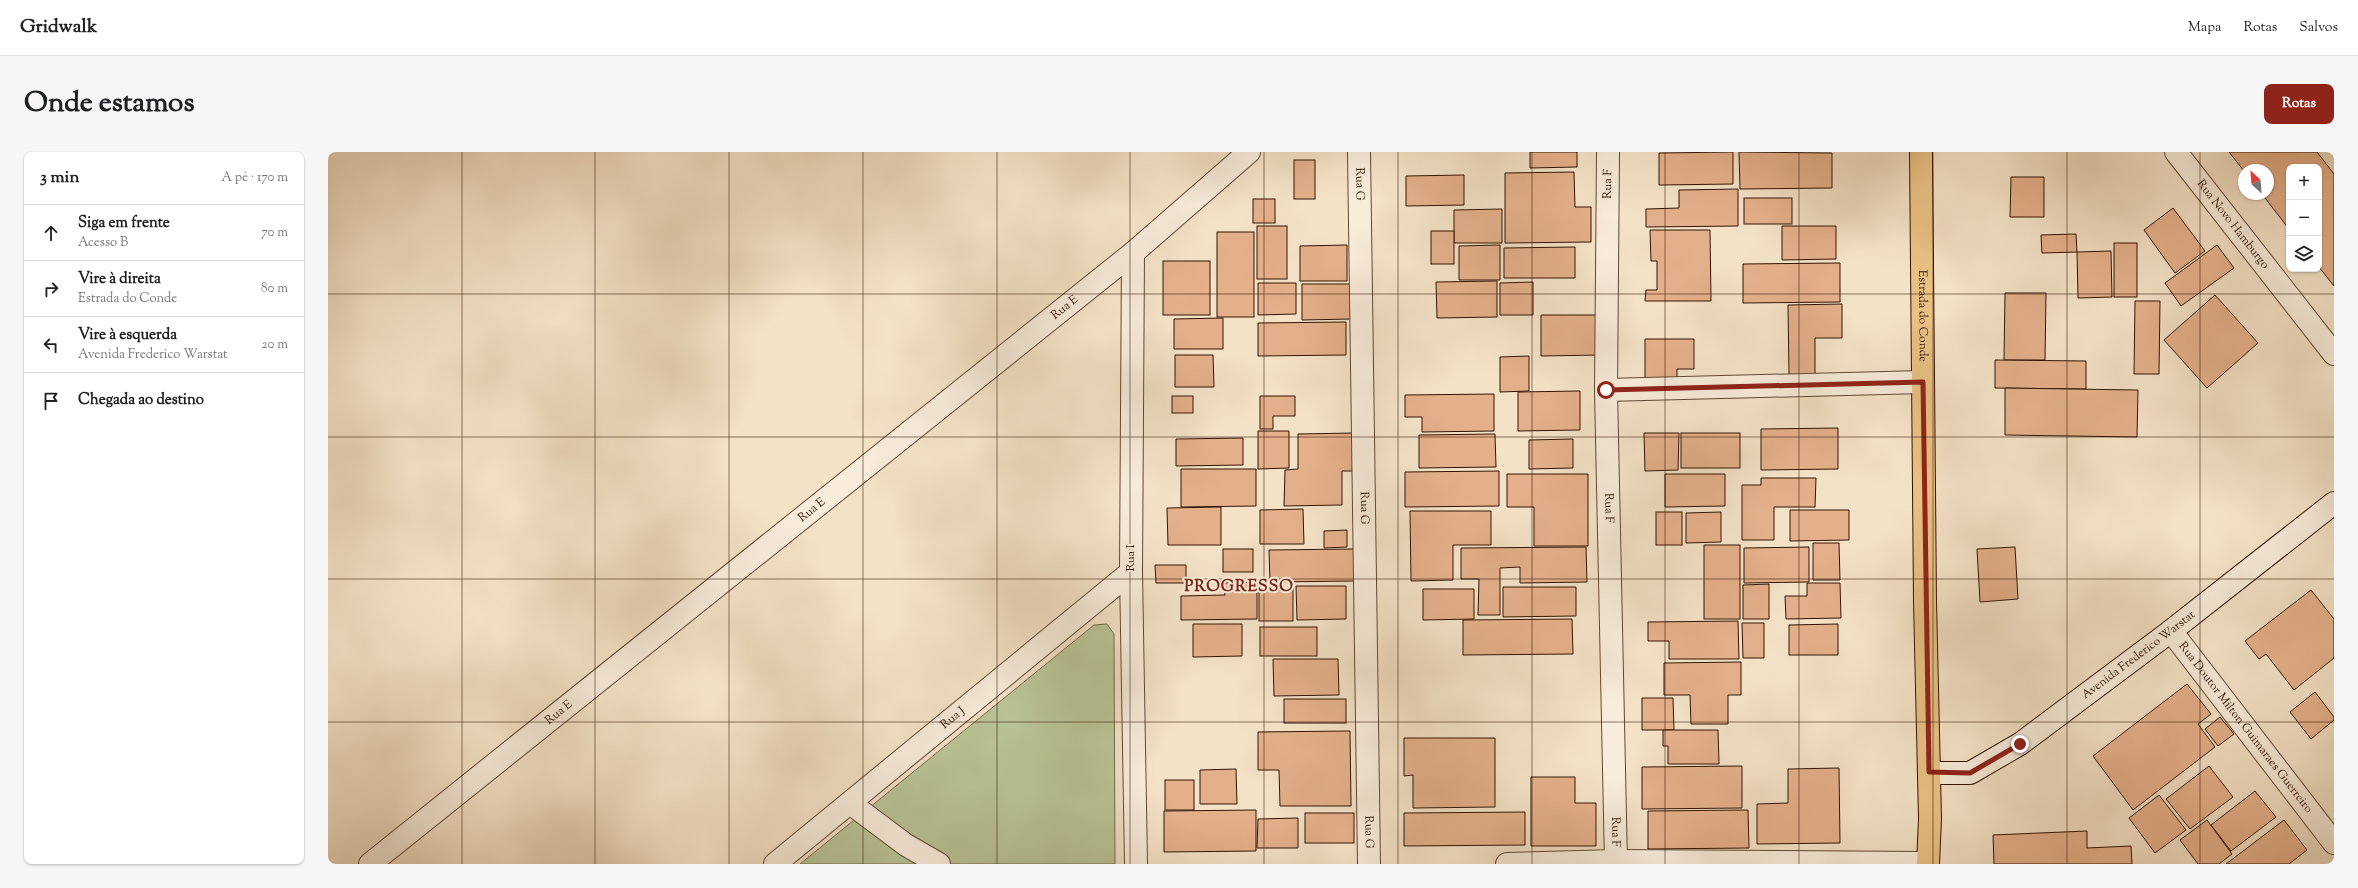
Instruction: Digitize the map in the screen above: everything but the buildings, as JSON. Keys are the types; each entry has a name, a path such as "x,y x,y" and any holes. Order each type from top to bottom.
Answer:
{"main road":[{"name":"Estrada do Conde","path":"1921,152 1929,772 1928,864"}],"street":[{"name":"Rua E","path":"370,864 1132,253 1249,152"},
{"name":"Rua G","path":"1359,152 1369,864"},
{"name":"Rua F","path":"1608,152 1606,390 1616,863"},
{"name":"Rua Novo Hamburgo","path":"2176,152 2334,354"},
{"name":"Rua I","path":"1132,253 1131,572 1136,864"},
{"path":"1606,390 1923,382"},
{"name":"Avenida Frederico Warstat","path":"1929,772 1970,773 2008,751 2171,631 2334,503"},
{"name":"Rua J","path":"775,864 1131,572"},
{"name":"Rua Doutor Milton Guimaraes Guerreiro","path":"2171,631 2334,843"},
{"path":"850,803 906,845 939,864"},
{"path":"1508,864 1928,864"}],"green space":[{"path":"1107,624 1114,634 1115,864 800,864 1094,625"}],"district":[{"name":"PROGRESSO","path":"1239,587"}],"route":[{"path":"1606,390 1923,382 1925,601 1929,772 1970,773 2020,744"}]}
